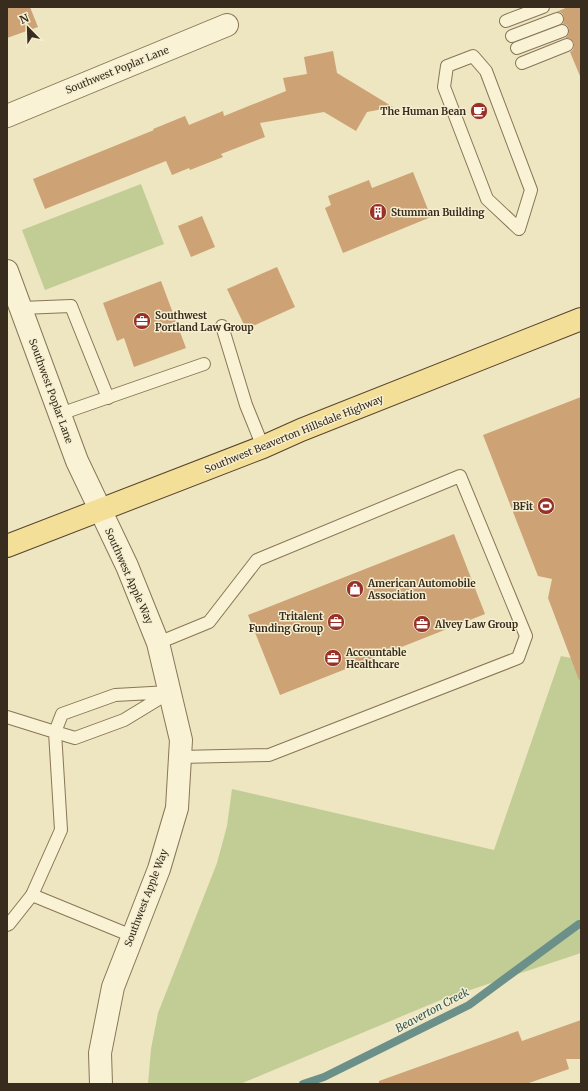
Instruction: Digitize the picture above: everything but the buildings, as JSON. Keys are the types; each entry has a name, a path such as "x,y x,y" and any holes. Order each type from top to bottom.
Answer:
{"main road":[{"name":"Southwest Beaverton Hillsdale Highway","path":"7,546 263,448 301,430 581,320"}],"street":[{"name":"Southwest Poplar Lane","path":"7,116 227,25"},
{"name":"Southwest Poplar Lane","path":"7,271 77,461 100,510"},
{"name":"Southwest Apple Way","path":"100,510 127,566 158,643 181,740 177,808 159,869 113,987 100,1053 101,1084"}],"lane":[{"path":"506,21 543,7"},
{"path":"557,19 514,42 562,31"},
{"path":"522,63 567,46"},
{"path":"473,56 486,72 531,190 519,229 487,199 444,87 447,66 473,56"},
{"path":"21,308 71,306 108,398"},
{"path":"222,326 246,405 263,448"},
{"path":"60,414 204,364"},
{"path":"158,643 209,622 258,560 460,476 526,636 518,658 269,755 180,757"},
{"path":"7,717 75,738 124,720 170,692"},
{"path":"7,925 32,895 61,830 56,732 62,714 115,695 170,692"},
{"path":"32,895 132,936"}],"green space":[{"path":"141,184 164,244 45,290 22,230"},
{"path":"561,656 581,660 581,953 443,999 240,1084 148,1084 151,1049 158,1013 217,863 227,826 232,789 494,850"}],"waterway":[{"name":"Beaverton Creek","path":"303,1084 324,1077 469,1005 581,924"}],"place":[{"name":"The Human Bean","path":"479,111"},
{"name":"Stumman Building","path":"378,212"},
{"name":"Southwest Portland Law Group","path":"142,321"},
{"name":"BFit","path":"546,506"},
{"name":"American Automobile Association","path":"355,589"},
{"name":"Tritalent Funding Group","path":"336,622"},
{"name":"Alvey Law Group","path":"422,624"},
{"name":"Accountable Healthcare","path":"333,658"}]}
